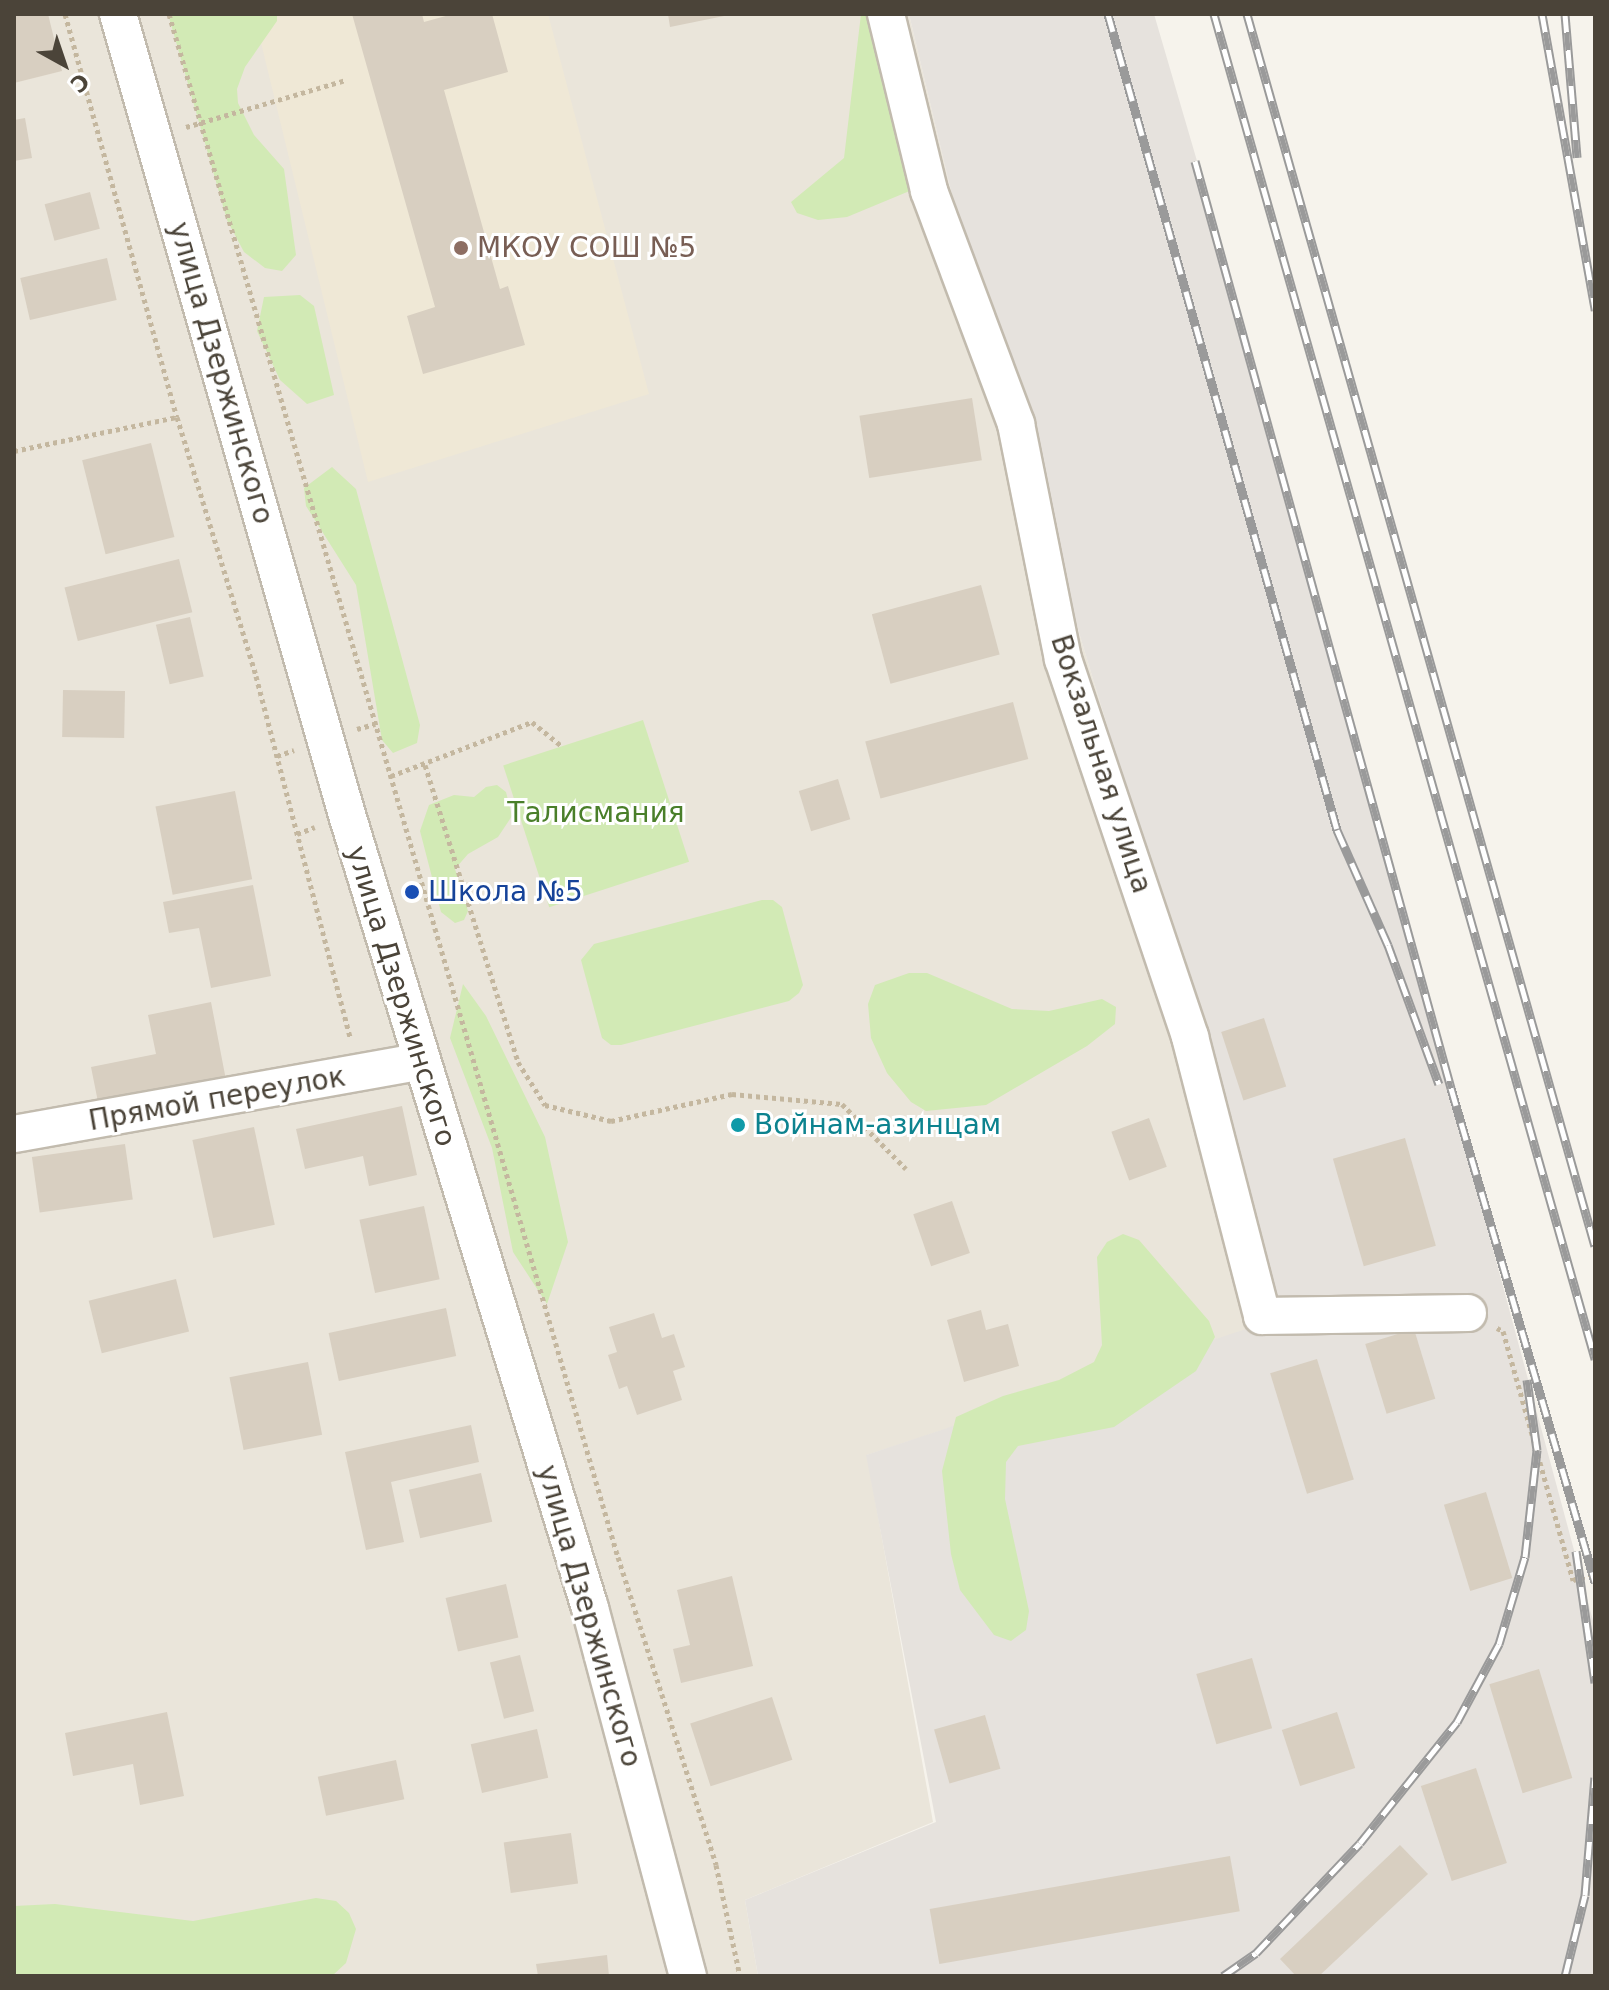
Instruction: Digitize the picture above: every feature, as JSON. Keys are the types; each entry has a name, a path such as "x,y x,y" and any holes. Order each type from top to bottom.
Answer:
{"street":[{"name":"улица Дзержинского","path":"118,14 420,1062 590,1608 688,1976"},
{"name":"Вокзальная улица","path":"886,14 929,191 1016,424 1063,659 1190,1037 1262,1316 1468,1313"},
{"name":"Прямой переулок","path":"14,1134 420,1062"}],"path":[{"path":"65,14 177,417 256,676 359,1073"},
{"path":"169,14 618,1557 716,1865 740,1976"},
{"path":"103,150 346,80"},
{"path":"14,451 177,417"},
{"path":"391,776 532,722 562,746"},
{"path":"425,765 518,1062 545,1105 611,1121 732,1094 842,1104 906,1169"},
{"path":"297,834 320,825"},
{"path":"412,892 423,888"},
{"path":"1468,1313 1503,1331 1573,1580 1595,1574"}],"shaded area":[{"path":"14,14 909,14 970,271 1150,868 1255,1327 867,1455 933,1822 745,1900 758,1976 14,1976"},
{"name":"МКОУ СОШ №5","path":"254,14 548,14 649,394 368,482"},
{"path":"909,14 1154,14 1233,284 1595,1628 1595,1976 758,1976 745,1900 936,1822 866,1455 1255,1326 1150,868 970,271"}],"green space":[{"path":"168,14 277,14 277,21 245,67 237,89 238,103 254,135 284,169 296,255 282,271 265,268 244,252 227,220"},
{"path":"861,14 889,14 912,190 847,217 818,220 797,213 791,202 844,158"},
{"path":"300,295 314,306 334,395 307,404 280,380 257,331 264,297"},
{"path":"332,467 356,489 420,725 417,743 393,753 382,740 356,585 306,506 304,488"},
{"name":"Талисмания","path":"643,720 689,862 549,907 503,765"},
{"path":"497,785 506,792 512,816 498,837 468,854 455,869 468,911 464,920 455,923 441,912 420,831 429,805 454,795 474,797 486,787"},
{"path":"762,900 773,900 782,907 803,985 799,993 789,1001 621,1045 611,1045 602,1038 581,960 594,944"},
{"path":"909,973 927,973 1012,1009 1049,1011 1102,999 1116,1007 1115,1024 1087,1046 986,1105 926,1111 911,1102 887,1073 871,1038 868,1004 875,985"},
{"path":"463,984 486,1016 545,1137 568,1242 547,1304 513,1252 492,1148 450,1038"},
{"path":"1123,1234 1139,1240 1209,1321 1215,1337 1196,1371 1114,1427 1018,1446 1006,1462 1005,1499 1029,1611 1026,1630 1011,1641 994,1635 960,1590 951,1554 942,1471 956,1417 1003,1396 1059,1380 1094,1362 1102,1345 1097,1257 1107,1242"},
{"path":"316,1898 336,1901 349,1913 356,1929 346,1963 332,1976 14,1976 14,1906 55,1904 193,1921"}],"building":[{"path":"14,14 48,14 62,71 14,83"},
{"name":"МКОУ СОШ №5","path":"352,14 422,14 424,22 453,14 492,14 508,72 444,90 500,289 508,286 525,345 423,374 407,316 435,307"},
{"path":"668,14 729,14 729,15 670,27"},
{"path":"25,118 32,158 14,161 14,120"},
{"path":"90,192 100,229 54,241 45,204"},
{"path":"107,258 117,300 30,320 20,278"},
{"path":"972,398 982,460 869,478 859,416"},
{"path":"151,443 174,537 106,554 82,460"},
{"path":"179,559 192,612 78,641 65,588"},
{"path":"981,585 1000,655 890,684 872,614"},
{"path":"190,617 204,676 170,684 156,625"},
{"path":"63,690 125,691 124,738 62,737"},
{"path":"1013,702 1028,759 880,799 865,742"},
{"path":"838,779 850,819 811,831 799,791"},
{"path":"235,791 252,879 173,895 155,806"},
{"path":"253,885 271,976 211,988 199,928 169,933 163,902"},
{"path":"211,1002 226,1080 99,1107 91,1067 156,1054 148,1015"},
{"path":"1264,1018 1286,1086 1243,1100 1221,1032"},
{"path":"402,1106 417,1175 369,1186 363,1156 305,1169 296,1129"},
{"path":"1149,1118 1167,1167 1129,1181 1111,1132"},
{"path":"254,1127 275,1225 213,1238 192,1140"},
{"path":"1405,1138 1436,1246 1364,1266 1333,1159"},
{"path":"125,1144 133,1199 40,1213 32,1157"},
{"path":"952,1201 970,1253 931,1266 913,1214"},
{"path":"424,1206 440,1279 375,1293 359,1220"},
{"path":"176,1279 189,1331 102,1353 89,1301"},
{"path":"446,1308 456,1356 339,1381 329,1333"},
{"path":"981,1310 986,1330 1008,1324 1019,1366 964,1382 947,1320"},
{"path":"654,1313 662,1338 674,1334 685,1367 673,1371 682,1400 637,1415 627,1386 619,1389 608,1355 617,1352 609,1327"},
{"path":"1414,1329 1435,1399 1387,1414 1365,1344"},
{"path":"1317,1359 1354,1479 1307,1494 1270,1373"},
{"path":"308,1362 322,1435 244,1450 229,1377"},
{"path":"471,1425 479,1462 391,1482 404,1542 366,1550 345,1452"},
{"path":"481,1473 492,1522 420,1538 409,1490"},
{"path":"1486,1492 1512,1578 1470,1591 1444,1505"},
{"path":"732,1576 753,1666 681,1683 673,1649 690,1645 677,1590"},
{"path":"506,1584 518,1638 458,1652 446,1598"},
{"path":"520,1655 534,1711 504,1719 490,1662"},
{"path":"1252,1658 1272,1728 1216,1744 1196,1674"},
{"path":"1539,1669 1572,1778 1523,1793 1489,1684"},
{"path":"772,1697 792,1760 711,1786 690,1724"},
{"path":"167,1712 184,1796 140,1805 133,1764 73,1776 65,1733"},
{"path":"1337,1712 1355,1768 1300,1786 1282,1730"},
{"path":"985,1715 1000,1769 949,1783 934,1730"},
{"path":"537,1729 548,1778 482,1793 471,1744"},
{"path":"396,1760 404,1799 326,1816 318,1777"},
{"path":"1476,1768 1507,1863 1452,1881 1421,1786"},
{"path":"571,1833 578,1884 511,1893 504,1842"},
{"path":"1400,1845 1428,1874 1319,1976 1296,1976 1280,1959"},
{"path":"1230,1856 1240,1911 939,1964 930,1909"},
{"path":"607,1955 609,1976 538,1976 536,1964"}],"railway":[{"path":"1108,14 1337,830 1388,945 1439,1084"},
{"path":"1214,14 1595,1359"},
{"path":"1247,14 1595,1246"},
{"path":"1542,14 1595,310"},
{"path":"1565,14 1577,157"},
{"path":"1195,161 1451,1088 1595,1582"},
{"path":"1223,1976 1256,1953 1360,1843 1457,1722 1499,1644 1525,1557 1537,1450 1527,1380"},
{"path":"1576,1551 1595,1683"},
{"path":"1565,1976 1585,1895 1595,1777"}],"place":[{"name":"МКОУ СОШ №5","path":"461,248"},
{"name":"Школа №5","path":"412,892"},
{"name":"Войнам-азинцам","path":"738,1125"}]}
